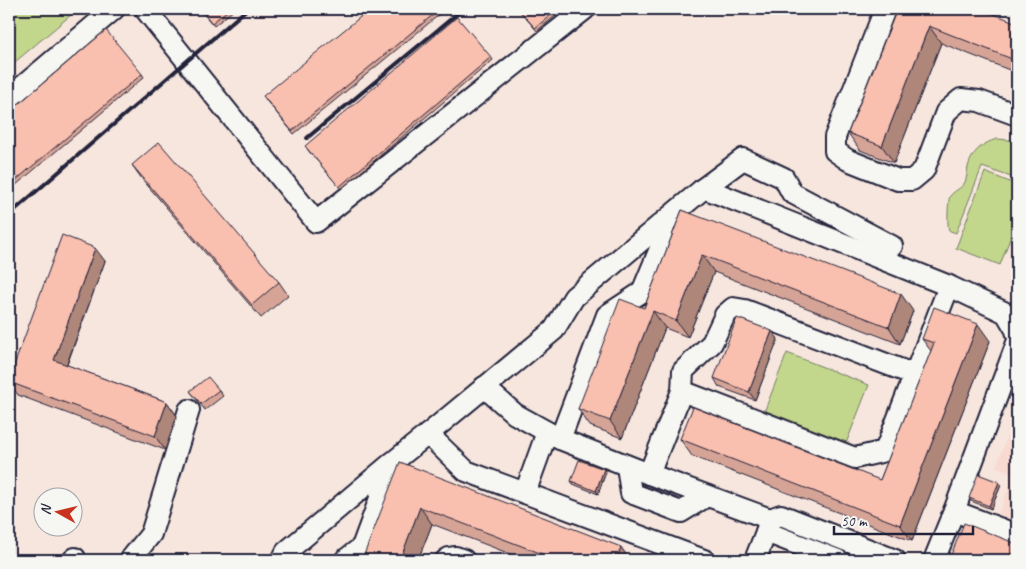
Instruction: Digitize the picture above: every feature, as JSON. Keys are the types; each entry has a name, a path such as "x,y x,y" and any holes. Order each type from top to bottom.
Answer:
{"lane":[{"path":"9,98 114,9"},
{"path":"145,9 316,222 585,9"},
{"path":"885,9 834,137 834,151 848,160 898,180 912,180 924,170 946,112 961,99 979,100 1017,116"},
{"path":"282,560 286,552 554,330 574,297 704,188 743,160 784,178 792,194 892,246"},
{"path":"704,188 949,286 1006,313 1017,335"},
{"path":"525,493 607,316 642,292 675,213"},
{"path":"682,391 855,458 885,451 949,286"},
{"path":"649,474 682,391 683,371 712,343 725,315 733,308 745,310 915,375"},
{"path":"934,560 1017,343"},
{"path":"484,387 515,414 553,435 707,496 838,560"},
{"path":"130,560 151,534 189,410"},
{"path":"428,434 466,471 525,493 661,553 704,560"},
{"path":"345,560 362,547 394,462"},
{"path":"628,466 630,493 681,512 707,496"},
{"path":"954,511 1017,535"},
{"path":"755,560 768,526 780,515 895,560"},
{"path":"446,560 456,557 464,560"}],"shaded area":[{"path":"1017,411 1017,522 998,515 1014,474 996,466"}],"green space":[{"path":"9,9 78,9 9,67"},
{"path":"997,139 1017,142 1017,179 982,167 956,233 949,230 950,196 965,182 968,167 975,153 982,146"},
{"path":"985,172 1017,185 1017,220 1000,265 956,248"},
{"path":"787,353 869,385 845,446 763,415"}],"building":[{"path":"200,9 229,9 212,23"},
{"path":"370,9 440,9 292,131 263,96"},
{"path":"518,9 558,9 535,28"},
{"path":"897,9 981,9 1017,23 1017,61 929,26 882,146 848,133"},
{"path":"457,17 491,57 339,187 305,146"},
{"path":"106,30 142,74 9,186 9,112"},
{"path":"159,142 279,282 252,305 132,165"},
{"path":"682,210 901,294 889,327 702,255 676,321 653,311 610,421 578,409 620,299 644,308"},
{"path":"62,235 95,248 54,360 167,402 155,436 9,382"},
{"path":"934,307 978,324 900,525 680,439 693,407 880,480 934,343 922,339"},
{"path":"737,318 772,331 749,392 714,378"},
{"path":"208,377 219,390 201,404 190,391"},
{"path":"579,460 604,469 596,491 571,481"},
{"path":"400,462 621,547 616,560 558,560 420,507 400,560 362,560"},
{"path":"978,474 999,482 989,506 969,498"},
{"path":"964,523 1017,544 1017,560 963,560 951,555"},
{"path":"347,554 362,560 344,560"}],"railway":[{"path":"9,215 247,9"},
{"path":"307,138 463,9"}]}
